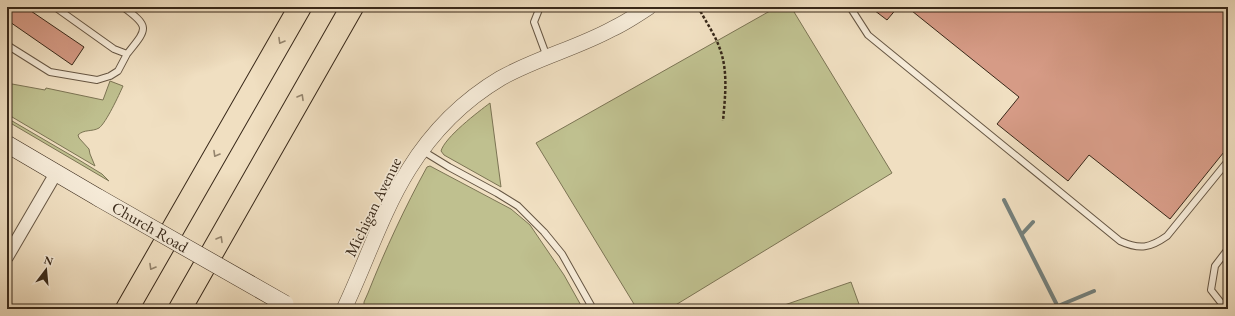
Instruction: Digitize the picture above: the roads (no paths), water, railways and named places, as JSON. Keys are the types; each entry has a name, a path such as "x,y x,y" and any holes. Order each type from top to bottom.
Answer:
{"highway":[{"path":"127,309 300,7"},
{"path":"180,309 352,7"}],"main road":[{"name":"Church Road","path":"7,144 289,306"}],"street":[{"name":"Michigan Avenue","path":"344,309 400,185 422,150 446,121 470,100 502,78 612,29 649,7"},
{"path":"7,257 56,173"}],"lane":[{"path":"55,7 114,49 127,54"},
{"path":"7,45 50,72 97,80 110,76 118,71 127,54 143,33 142,24 136,16 123,7"},
{"path":"540,7 534,22 547,57"},
{"path":"850,7 868,35 1120,241 1131,246 1143,247 1155,244 1167,236 1228,161"},
{"path":"422,150 518,206 544,232 562,254 593,309"},
{"path":"1226,309 1211,290 1215,266 1228,249"}],"waterway":[{"path":"1004,200 1059,309"},
{"path":"1022,234 1033,222"},
{"path":"1058,306 1094,291"}]}
